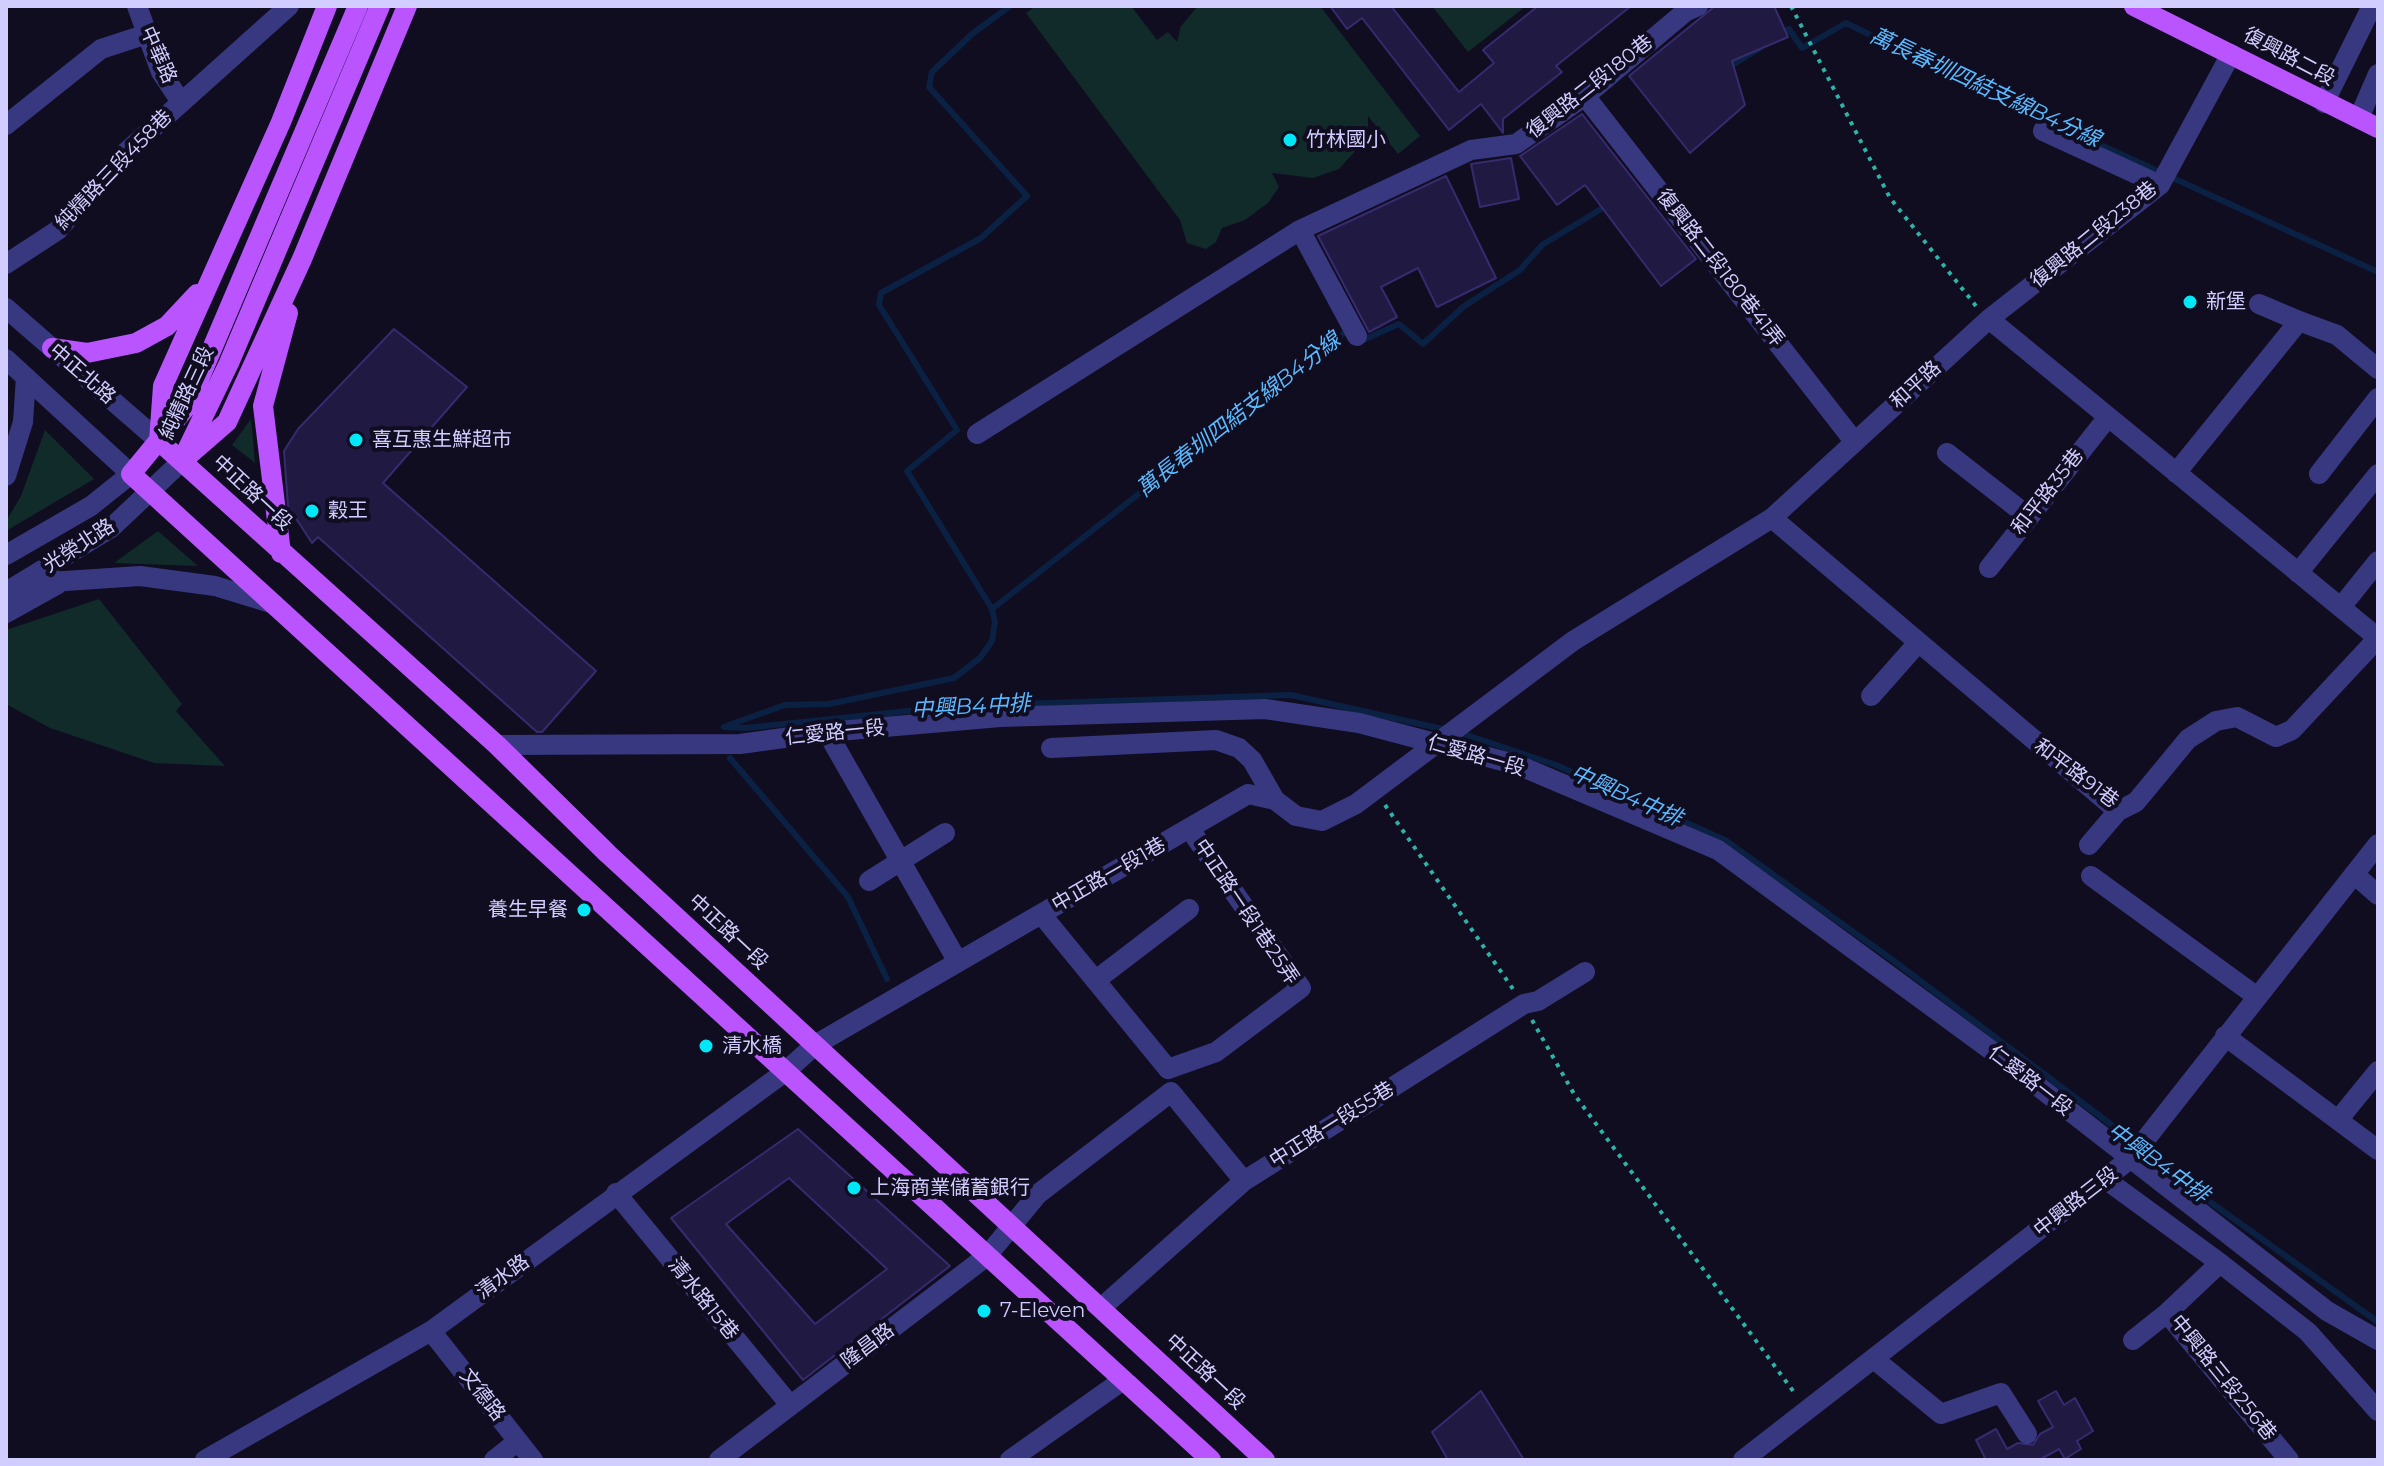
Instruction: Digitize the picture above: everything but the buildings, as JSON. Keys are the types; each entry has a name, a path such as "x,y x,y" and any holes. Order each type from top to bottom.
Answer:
{"main road":[{"name":"純精路三段","path":"159,441 163,386 220,261 327,6"},
{"name":"純精路三段","path":"131,474 188,405 358,6"},
{"name":"純精路三段","path":"182,461 229,363 380,6"},
{"name":"純精路三段","path":"182,461 227,422 302,259 407,6"},
{"name":"復興路二段","path":"2134,6 2378,128"},
{"path":"281,553 263,406 302,259"},
{"path":"52,348 87,353 136,343 167,326 190,304 220,261"},
{"name":"中正路一段","path":"159,441 497,745 608,854 1265,1460"},
{"path":"131,474 1211,1460"}],"street":[{"name":"中華路","path":"137,6 161,72 181,102"},
{"name":"純精路三段458巷","path":"6,264 58,230 125,153 289,6"},
{"name":"復興路二段180巷","path":"977,434 1300,230 1471,150 1516,144 1585,96 1685,12 1698,6"},
{"path":"2324,103 2372,6"},
{"path":"6,125 101,49 147,34"},
{"name":"復興路二段238巷","path":"1989,319 2160,185 2231,54"},
{"path":"2359,118 2378,74"},
{"name":"復興路二段180巷41弄","path":"1585,96 1854,441"},
{"path":"2043,131 2160,185"},
{"path":"1300,230 1357,336"},
{"path":"2259,304 2337,335 2378,369"},
{"name":"中正北路","path":"6,308 159,441"},
{"path":"1989,319 2378,638"},
{"name":"和平路","path":"1436,745 1573,641 1772,518 1989,319"},
{"path":"2176,473 2299,321"},
{"name":"中正北路","path":"6,359 131,474"},
{"path":"6,476 23,422 26,377"},
{"path":"2319,474 2378,398"},
{"name":"和平路35巷","path":"1989,568 2108,417"},
{"path":"1947,453 2029,517"},
{"name":"光榮北路","path":"13,588 111,528 182,461"},
{"name":"光榮北路","path":"6,555 91,506 131,474"},
{"path":"2298,573 2378,474"},
{"name":"和平路91巷","path":"1772,518 1917,644 2118,811 2136,802 2188,739 2216,721 2237,717 2276,737 2292,730 2378,638"},
{"path":"2341,607 2378,561"},
{"path":"13,588 65,580 140,576 215,586 274,604"},
{"name":"光榮北路","path":"6,613 65,580"},
{"path":"1871,696 1917,644"},
{"name":"仁愛路一段","path":"497,745 740,744 827,732 1000,717 1265,709 1359,723 1518,765 1718,850 2003,1059 2327,1311 2378,1340"},
{"path":"827,732 958,962"},
{"path":"1051,748 1216,740 1239,748 1252,760 1275,800"},
{"name":"中正路一段1巷","path":"785,1072 815,1045 1248,794 1275,800 1296,816 1322,821 1375,790 1436,745"},
{"path":"2089,845 2118,811"},
{"name":"中正路一段1巷25弄","path":"1096,980 1168,1069 1216,1052 1301,988 1189,828"},
{"path":"869,881 945,833"},
{"name":"中興路三段","path":"1743,1460 2130,1159 2378,844"},
{"path":"2354,874 2378,895"},
{"path":"2091,876 2256,996"},
{"path":"1041,914 1096,980 1189,909"},
{"name":"中正路一段55巷","path":"1101,1308 1244,1181 1524,1004 1538,1001 1585,972"},
{"path":"2225,1036 2378,1150"},
{"path":"2338,1120 2378,1071"},
{"name":"清水路","path":"205,1460 431,1331 785,1072"},
{"name":"隆昌路","path":"719,1460 987,1256 1038,1194 1171,1092 1244,1181"},
{"path":"2105,1179 2308,1332 2378,1411"},
{"name":"清水路15巷","path":"616,1193 790,1405"},
{"name":"中興路三段256巷","path":"2220,1263 2167,1313 2289,1460"},
{"path":"2308,1332 2327,1311"},
{"path":"2133,1340 2167,1313"},
{"name":"文德路","path":"431,1331 533,1460"},
{"path":"1874,1359 1941,1414 2001,1393 2027,1434"},
{"path":"1010,1460 1123,1380"},
{"path":"494,1460 518,1441"}],"path":[{"path":"1791,6 1890,198 1961,291 1989,319"},
{"path":"1375,790 1524,1004 1574,1094 1807,1411"}],"green space":[{"path":"1036,6 1131,6 1157,40 1168,32 1177,42 1181,26 1198,6 1320,6 1420,136 1398,154 1368,116 1368,137 1339,169 1313,178 1272,173 1279,187 1268,203 1245,220 1222,228 1216,242 1206,249 1187,243 1180,220 1026,13"},
{"path":"1432,6 1526,6 1468,52"},
{"path":"251,419 253,439 255,463 232,445"},
{"path":"45,430 94,479 6,531 6,521 21,496"},
{"path":"158,531 198,566 114,563"},
{"path":"99,599 182,704 176,711 225,766 154,763 50,728 6,704 6,630"}],"waterway":[{"path":"729,725 785,705 829,704 954,678 980,658 992,641 995,622 992,609 907,471 957,430 879,305 881,293 981,238 1027,196 929,87 932,72 972,34 1010,6"},
{"name":"萬長春圳四結支線B4分線","path":"1780,35 1789,29 1802,48 1846,23 2029,112 2378,272"},
{"name":"萬長春圳四結支線B4分線","path":"1729,67 1760,48"},
{"name":"萬長春圳四結支線B4分線","path":"1361,341 1399,324 1423,344 1463,307 1520,270 1542,245 1606,206"},
{"name":"萬長春圳四結支線B4分線","path":"992,609 1348,330"},
{"name":"中興B4中排","path":"724,727 745,728 957,706 1291,695 1447,730"},
{"name":"中興B4中排","path":"1458,732 1556,765 1725,840 1894,961 2121,1132 2150,1159 2378,1322"},
{"path":"730,758 848,897 887,979"}],"place":[{"name":"竹林國小","path":"1290,140"},
{"name":"新堡","path":"2190,302"},
{"name":"喜互惠生鮮超市","path":"356,440"},
{"name":"穀王","path":"312,511"},
{"name":"養生早餐","path":"584,910"},
{"name":"清水橋","path":"706,1046"},
{"name":"上海商業儲蓄銀行","path":"854,1188"},
{"name":"7-Eleven","path":"984,1311"}]}
